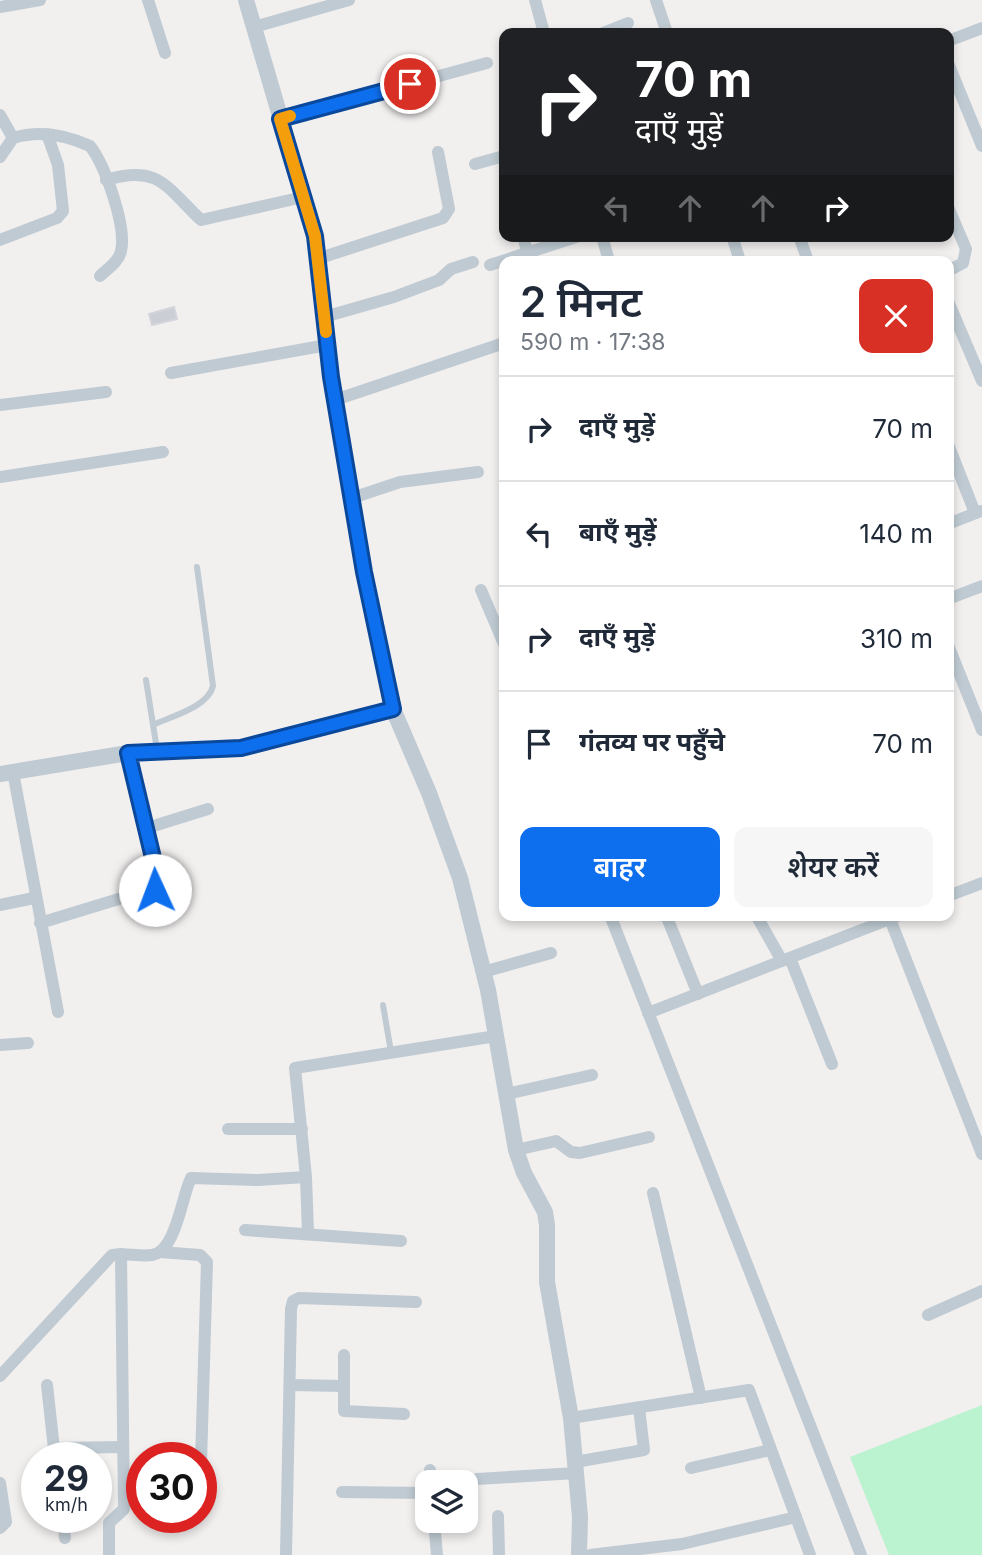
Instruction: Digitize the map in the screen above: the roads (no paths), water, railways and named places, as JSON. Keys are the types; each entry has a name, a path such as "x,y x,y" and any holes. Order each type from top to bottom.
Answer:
{"street":[{"path":"0,7 40,0"},
{"path":"148,0 165,53"},
{"path":"246,0 315,236 335,400 393,709 429,793 460,878 483,972 516,1150 524,1173 545,1212 550,1302 571,1418 576,1467 580,1517 579,1555"},
{"path":"254,27 349,0"},
{"path":"535,0 543,28"},
{"path":"656,0 665,28"},
{"path":"616,28 628,23"},
{"path":"954,39 982,29"},
{"path":"280,119 488,62"},
{"path":"954,78 982,146"},
{"path":"0,115 13,138"},
{"path":"0,240 57,218 63,211 58,165 47,134"},
{"path":"0,157 13,138 47,134 90,146 119,215 122,248 117,260 100,276"},
{"path":"317,259 443,218 449,209 438,152"},
{"path":"475,164 499,157"},
{"path":"106,180 130,173 155,177 201,220 303,197"},
{"path":"954,221 966,249 963,263 954,268"},
{"path":"525,242 527,251"},
{"path":"514,256 558,242"},
{"path":"324,317 394,297 439,280 451,269 473,262"},
{"path":"490,265 499,262"},
{"path":"954,315 982,382"},
{"path":"171,373 327,345"},
{"path":"335,400 499,345"},
{"path":"0,405 106,392"},
{"path":"0,477 163,452"},
{"path":"954,457 979,512 954,522"},
{"path":"352,498 400,482 478,472"},
{"path":"954,597 982,586"},
{"path":"481,590 499,632"},
{"path":"954,660 982,730"},
{"path":"58,1012 7,773 128,753 241,748 393,709"},
{"path":"40,923 158,887 147,828 128,753"},
{"path":"147,828 208,809"},
{"path":"954,894 982,883"},
{"path":"0,905 34,898"},
{"path":"612,921 861,1555"},
{"path":"668,921 698,994"},
{"path":"760,921 786,960 832,1064"},
{"path":"648,1013 786,960 866,921"},
{"path":"896,921 982,1154"},
{"path":"483,972 551,953"},
{"path":"308,1233 306,1177 295,1068 496,1036"},
{"path":"0,1045 28,1043"},
{"path":"506,1094 592,1075"},
{"path":"228,1129 302,1129"},
{"path":"516,1150 556,1141 571,1152 580,1153 649,1137"},
{"path":"160,1252 173,1232 191,1178 258,1180 306,1177"},
{"path":"653,1193 701,1398"},
{"path":"245,1230 401,1241"},
{"path":"0,1376 108,1259 121,1254 151,1255 160,1252 200,1255 207,1262 202,1442"},
{"path":"109,1555 109,1523 124,1509 121,1254"},
{"path":"928,1315 982,1291"},
{"path":"286,1555 293,1301 299,1298 416,1302"},
{"path":"344,1355 343,1408 348,1413 404,1414"},
{"path":"47,1385 54,1442"},
{"path":"291,1385 343,1386"},
{"path":"571,1418 749,1390 810,1555"},
{"path":"478,1479 576,1467 644,1450 639,1408"},
{"path":"112,1448 123,1447"},
{"path":"691,1468 770,1450"},
{"path":"0,1483 6,1522 0,1528"},
{"path":"342,1492 415,1493"},
{"path":"498,1516 499,1555"},
{"path":"590,1555 682,1544 796,1517"},
{"path":"64,1533 65,1538"},
{"path":"435,1533 437,1555"}],"lane":[{"path":"153,725 200,703 211,694 214,685 197,567"},
{"path":"146,680 157,751"},
{"path":"383,1005 391,1052"}]}
